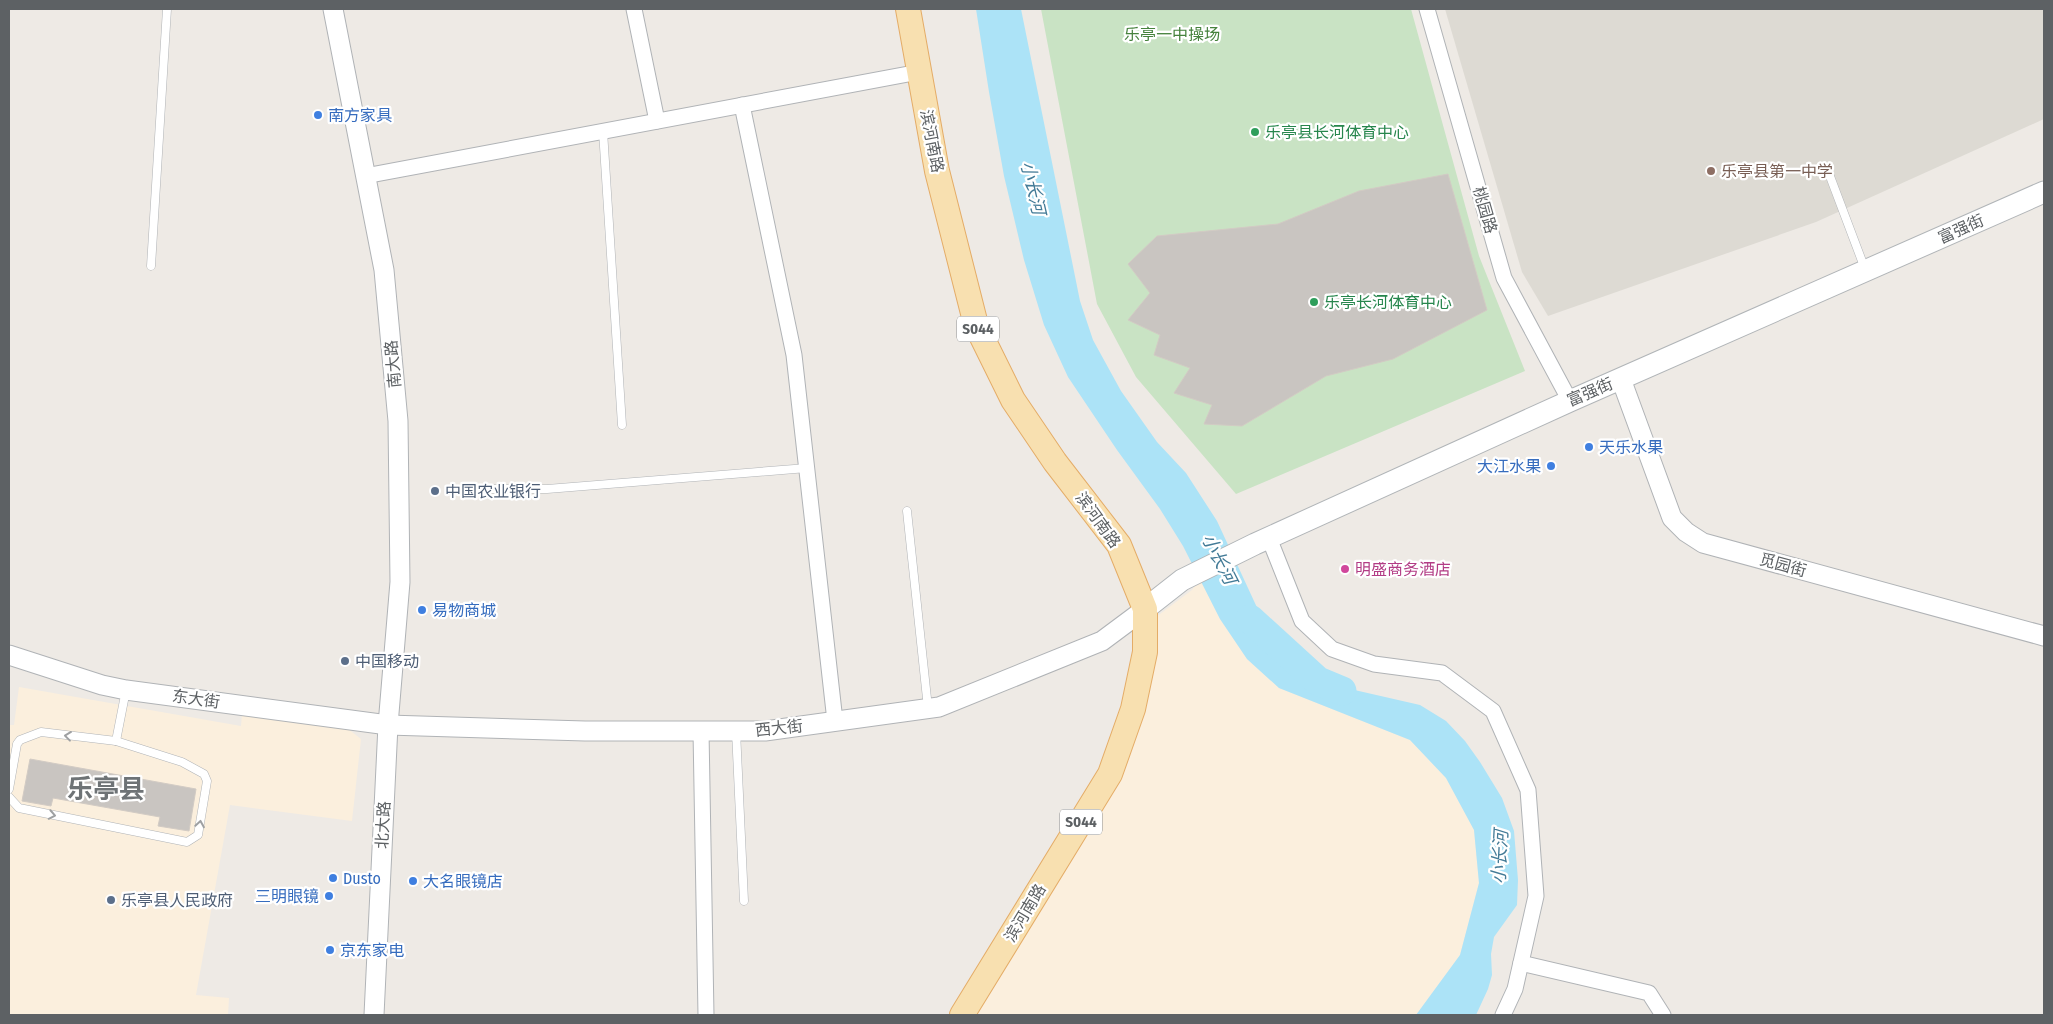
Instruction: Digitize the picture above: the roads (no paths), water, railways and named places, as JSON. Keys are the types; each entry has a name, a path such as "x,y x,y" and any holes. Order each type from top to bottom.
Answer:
{"main road":[{"name":"滨河南路","path":"908,9 937,171 976,325 1013,400 1055,462 1119,545 1145,609 1145,652 1133,710 1110,774 962,1015"},
{"name":"富强街","path":"1145,609 1182,580 1262,541 1570,401 2044,192"}],"street":[{"name":"南大路","path":"333,9 384,270 398,421 400,582 388,725"},
{"path":"634,9 657,121"},
{"name":"桃园路","path":"1427,9 1504,278 1570,401"},
{"path":"365,176 919,72"},
{"path":"742,105 794,355 835,721"},
{"name":"觅园街","path":"1621,379 1672,518 1686,532 1703,543 2044,636"},
{"path":"1262,541 1302,621 1332,649 1374,664 1442,673 1493,712 1528,790 1536,896 1515,989 1503,1015"},
{"name":"西大街","path":"388,725 586,731 765,731 939,707 1102,641 1145,609"},
{"name":"东大街","path":"9,655 102,685 126,690 388,725"},
{"name":"北大路","path":"374,1015 388,725"},
{"path":"702,731 706,1015"},
{"path":"1521,962 1649,993 1663,1015"}],"lane":[{"path":"151,266 167,9"},
{"path":"604,131 622,425"},
{"path":"1828,170 1865,271"},
{"path":"468,489 547,489 807,468"},
{"path":"907,510 928,708"},
{"path":"116,741 126,690"},
{"path":"736,731 744,901"},
{"path":"9,789 17,744 20,740 41,732 116,741 182,762 204,774 207,781 198,835 187,842 19,808 9,797"}],"water":[{"path":"976,9 1021,9 1080,301 1093,340 1121,391 1157,442 1186,473 1217,521 1260,614 1283,651 1307,671 1337,686 1420,705 1446,721 1465,741 1502,798 1514,831 1518,880 1517,905 1494,937 1491,954 1492,975 1476,1015 1416,1015 1460,955 1479,883 1474,830 1446,778 1410,740 1279,688 1247,659 1220,619 1183,546 1160,509 1117,450 1068,377 1044,325 1024,260 1004,176"}],"waterway":[{"name":"小长河","path":"1250,619 1318,681 1342,691"}],"place":[{"name":"南方家具","path":"318,115"},
{"name":"乐亭县长河体育中心","path":"1255,132"},
{"name":"乐亭县第一中学","path":"1711,171"},
{"name":"乐亭长河体育中心","path":"1314,302"},
{"name":"天乐水果","path":"1589,447"},
{"name":"大江水果","path":"1551,466"},
{"name":"中国农业银行","path":"435,491"},
{"name":"明盛商务酒店","path":"1345,569"},
{"name":"易物商城","path":"422,610"},
{"name":"中国移动","path":"345,661"},
{"name":"Dusto","path":"333,878"},
{"name":"大名眼镜店","path":"413,881"},
{"name":"三明眼镜","path":"329,896"},
{"name":"乐亭县人民政府","path":"111,900"},
{"name":"京东家电","path":"330,950"}],"district":[{"name":"乐亭县","path":"106,789"}],"park label":[{"name":"乐亭一中操场","path":"1172,34"}]}
